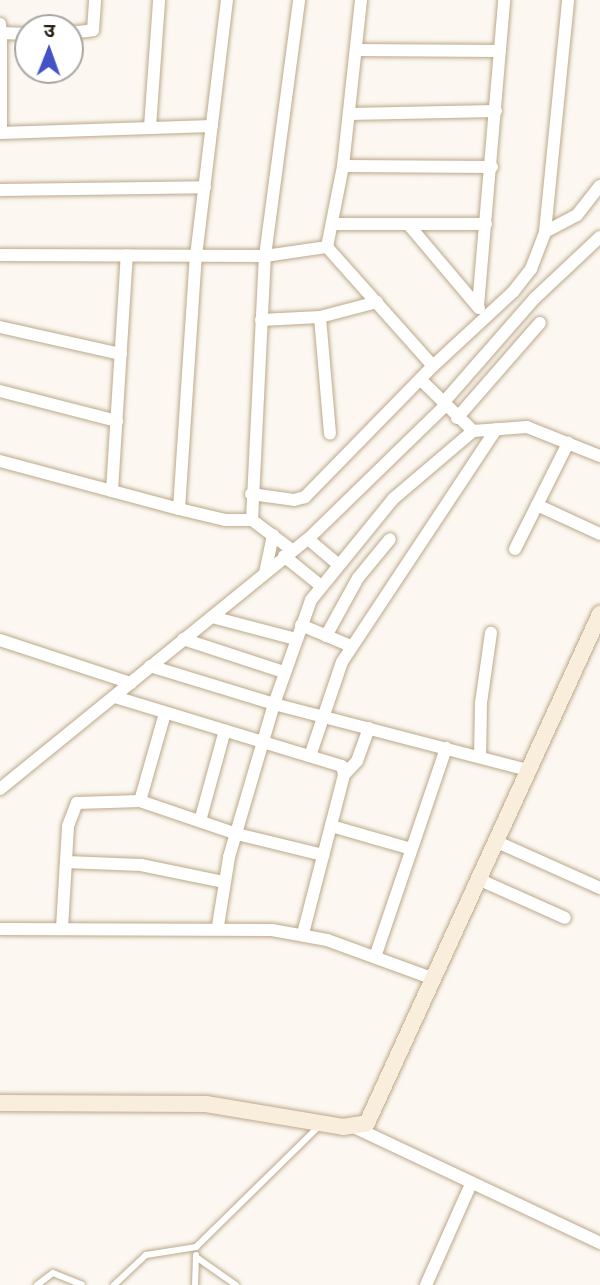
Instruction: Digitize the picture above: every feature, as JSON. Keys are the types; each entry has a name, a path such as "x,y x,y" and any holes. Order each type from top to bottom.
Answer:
{"street":[{"path":"84,31 93,30 95,0"},
{"path":"150,127 159,0"},
{"path":"179,509 196,256 227,0"},
{"path":"252,520 251,494 265,256 299,0"},
{"path":"327,247 334,224 343,166 361,0"},
{"path":"482,311 486,224 504,0"},
{"path":"251,494 294,500 306,497 421,380 482,311 526,276 545,232 568,0"},
{"path":"1,28 0,132 212,126"},
{"path":"356,50 500,51"},
{"path":"349,114 496,111"},
{"path":"343,166 492,167"},
{"path":"545,232 577,215 600,186"},
{"path":"0,190 205,187"},
{"path":"334,224 486,224"},
{"path":"408,224 482,311"},
{"path":"0,789 308,539 444,405 535,298 600,237"},
{"path":"0,259 127,255 265,256 327,247"},
{"path":"327,247 433,366"},
{"path":"112,491 127,255"},
{"path":"261,320 320,317 377,302"},
{"path":"320,317 330,434"},
{"path":"457,418 540,323"},
{"path":"0,327 121,354"},
{"path":"421,380 473,431"},
{"path":"0,391 117,421"},
{"path":"218,926 237,834 274,704 301,625 321,586 338,564 393,499 473,431 527,427 600,456"},
{"path":"310,756 321,717 351,646 496,429"},
{"path":"472,465 473,431"},
{"path":"515,550 568,443"},
{"path":"0,461 225,520 252,520 273,535 321,586"},
{"path":"537,505 600,534"},
{"path":"265,574 273,535"},
{"path":"308,539 338,564"},
{"path":"326,636 358,578 390,539"},
{"path":"356,1128 373,1117 495,841 600,614"},
{"path":"212,617 296,639"},
{"path":"301,625 351,646"},
{"path":"480,757 481,703 491,633"},
{"path":"183,639 285,672"},
{"path":"0,640 131,683"},
{"path":"150,666 321,717 528,770"},
{"path":"115,697 342,766 344,775 303,934"},
{"path":"140,801 165,713"},
{"path":"344,775 357,761 369,728"},
{"path":"200,821 225,730"},
{"path":"375,957 446,748"},
{"path":"62,928 69,814 77,803 140,801 237,834 323,855"},
{"path":"331,826 411,849"},
{"path":"495,841 600,888"},
{"path":"65,862 141,865 225,882"},
{"path":"478,879 565,918"},
{"path":"0,929 218,926 303,934 434,979"},
{"path":"0,1103 217,1105 356,1128 600,1243"},
{"path":"426,1285 471,1184"}],"lane":[{"path":"114,1285 146,1255 196,1247 321,1124"},
{"path":"195,1285 196,1247"},
{"path":"196,1257 236,1285"},
{"path":"37,1285 53,1273 82,1285"}]}
